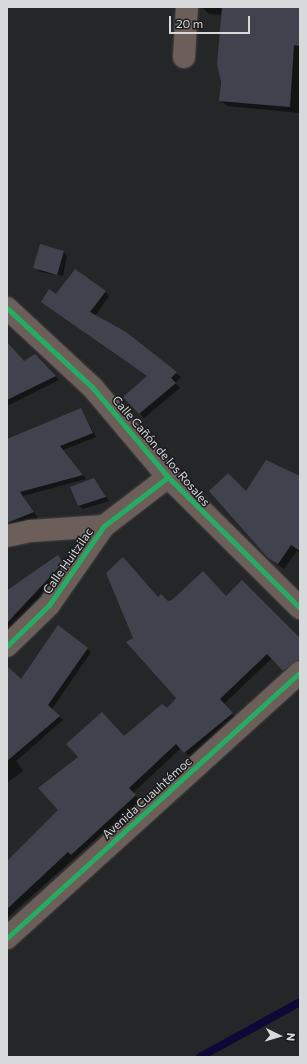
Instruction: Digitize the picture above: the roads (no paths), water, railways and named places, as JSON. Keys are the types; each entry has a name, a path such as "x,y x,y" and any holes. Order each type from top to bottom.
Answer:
{"street":[{"path":"184,57 187,7"},
{"name":"Calle Cañón de los Rosales","path":"7,308 93,388 168,477 300,608"},
{"name":"Calle Huitzilac","path":"7,646 49,605 104,526 168,477"},
{"path":"7,536 30,531 104,526"},
{"name":"Avenida Cuauhtémoc","path":"7,938 300,672"}],"waterway":[{"path":"200,1057 300,1002"}]}
